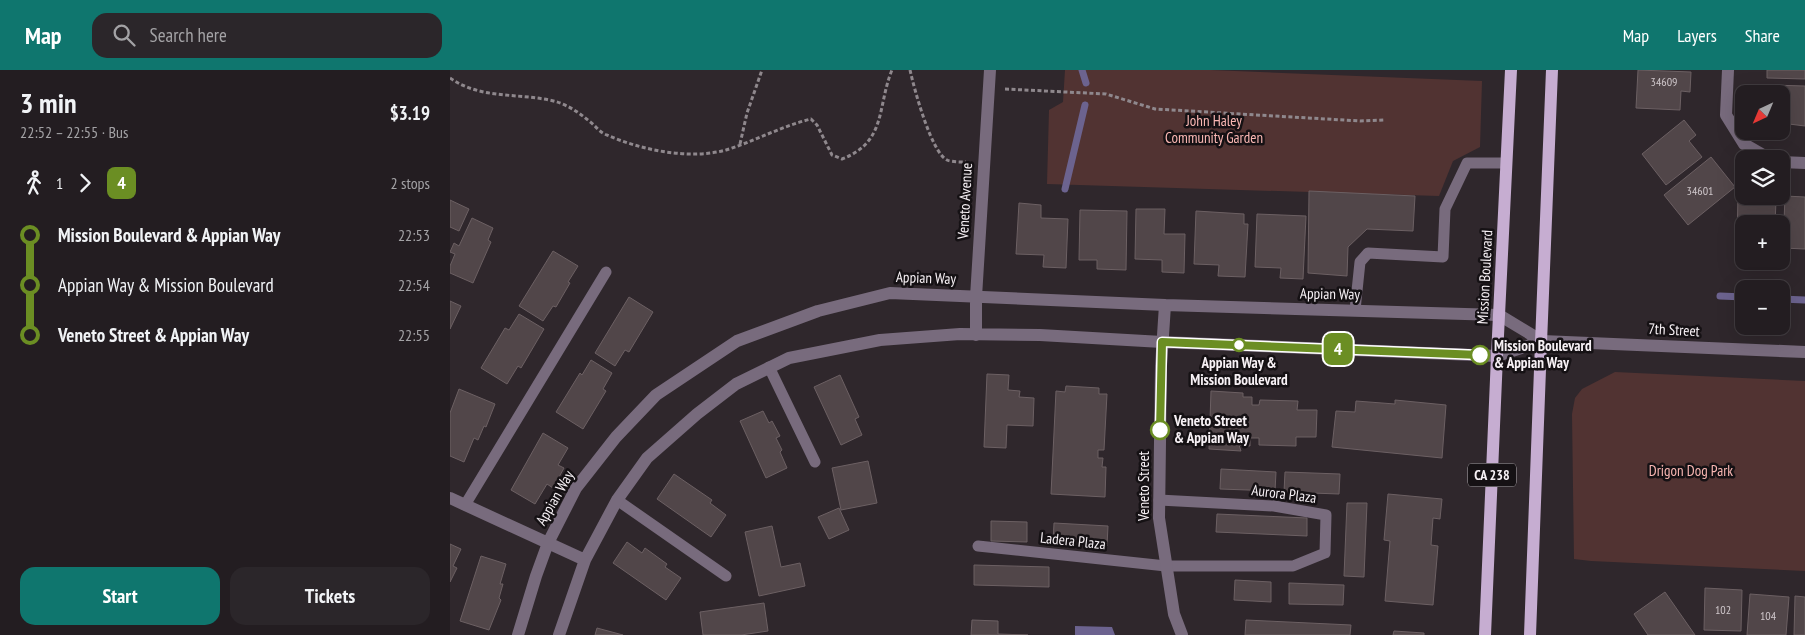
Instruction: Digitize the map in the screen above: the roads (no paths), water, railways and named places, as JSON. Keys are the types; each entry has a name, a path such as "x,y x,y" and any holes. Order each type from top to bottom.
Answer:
{"main road":[{"name":"Mission Boulevard","path":"1485,635 1496,356 1511,70"},
{"name":"CA 238","path":"1530,635 1552,70"}],"street":[{"name":"Veneto Avenue","path":"976,335 976,297 990,70"},
{"path":"1728,70 1726,115 1744,144 1754,150"},
{"path":"1790,162 1805,163"},
{"name":"Appian Way","path":"518,635 548,543 576,488 616,437 656,396 737,341 818,311 890,293 1164,305 1499,315"},
{"name":"Veneto Street","path":"1164,305 1159,518 1174,614 1182,635"},
{"name":"7th Street","path":"1499,315 1542,341"},
{"path":"559,635 585,560 617,500 647,458 697,414 736,384 789,358 880,340 976,335 1040,335 1496,356"},
{"name":"7th Street","path":"1496,356 1542,341 1805,352"},
{"path":"450,498 585,560"}],"lane":[{"path":"1355,310 1360,262 1368,254 1442,256 1445,208 1467,163 1506,163"},
{"path":"465,505 606,272"},
{"path":"769,367 815,462"},
{"path":"617,500 726,576"},
{"name":"Aurora Plaza","path":"1159,500 1274,506 1326,514 1325,553 1293,566 1166,566"},
{"name":"Ladera Plaza","path":"978,546 1166,566"}],"waterway":[{"path":"1082,70 1086,83"},
{"path":"1065,189 1085,105"},
{"path":"1720,296 1735,297"},
{"path":"1790,299 1805,300"}],"place":[{"name":"Appian Way & Mission Boulevard","path":"1239,345"},
{"name":"Mission Boulevard & Appian Way","path":"1480,355"},
{"name":"Veneto Street & Appian Way","path":"1160,430"}],"park label":[{"name":"John Haley Community Garden","path":"1214,130"},
{"name":"Drigon Dog Park","path":"1691,471"}]}
